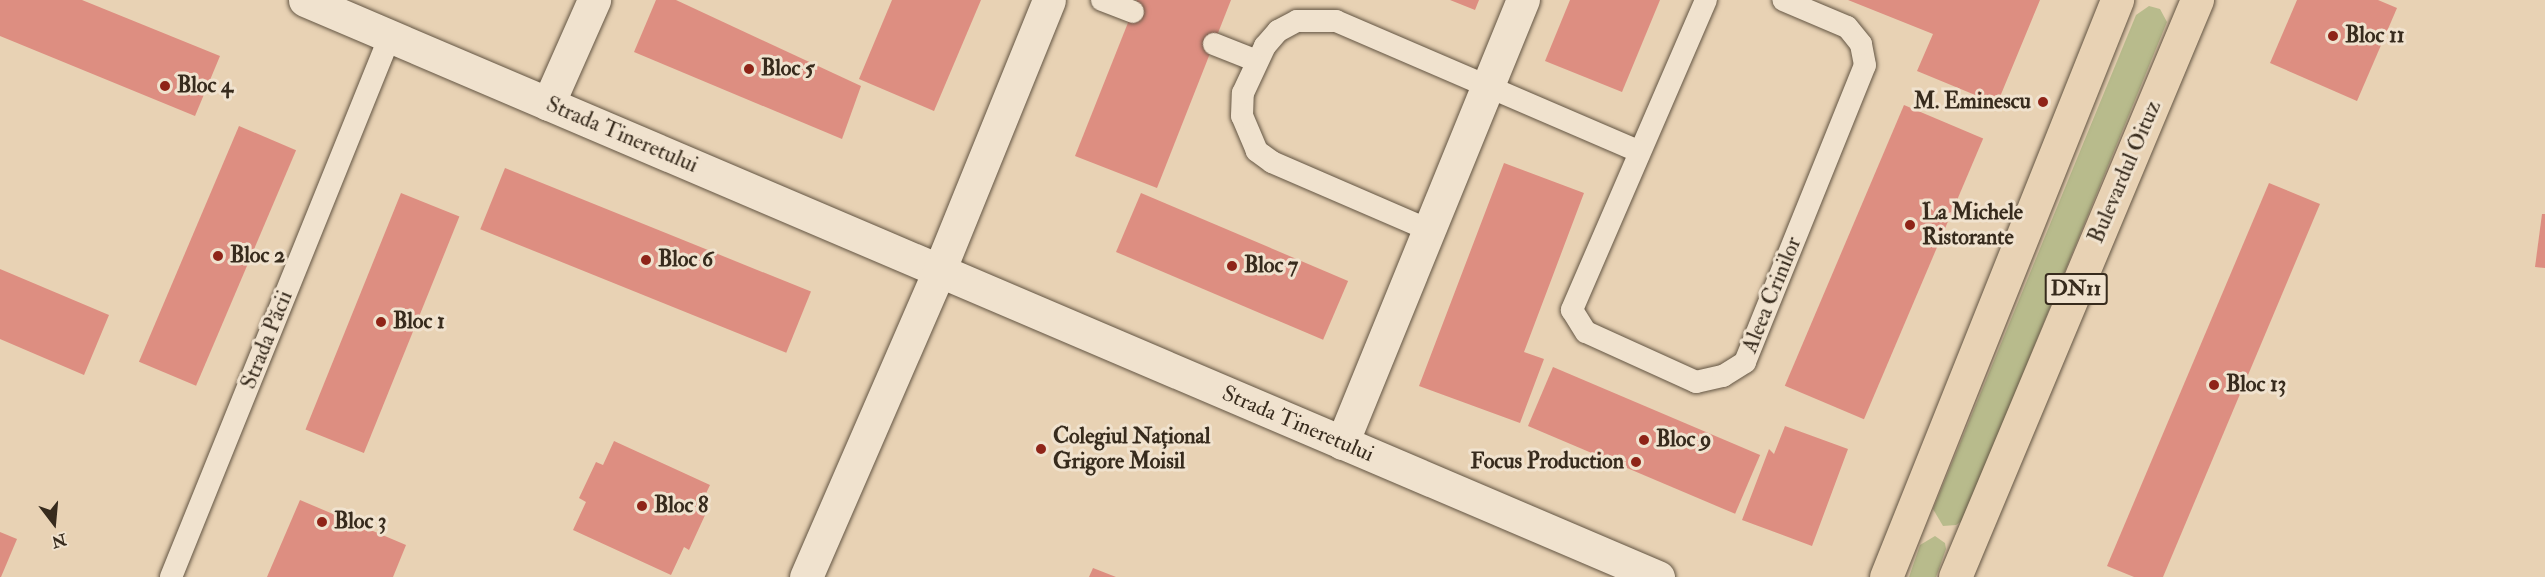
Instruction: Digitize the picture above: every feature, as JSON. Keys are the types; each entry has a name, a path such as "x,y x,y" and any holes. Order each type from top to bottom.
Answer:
{"main road":[{"name":"DN11","path":"1886,577 2117,0"},
{"name":"Bulevardul Oituz","path":"1955,577 2197,0"}],"street":[{"name":"Strada Tineretului","path":"305,0 1658,577"},
{"path":"548,104 594,0"},
{"path":"806,577 939,271 1049,0"},
{"path":"1342,443 1523,0"}],"lane":[{"path":"1102,0 1133,12"},
{"name":"Aleea Crinilor","path":"1706,0 1638,151 1572,310 1586,332 1696,382 1709,381 1745,362 1865,65 1861,44 1847,27 1794,2"},
{"path":"1429,230 1272,162 1257,151 1242,116 1243,93 1257,61 1278,31 1297,21 1314,18 1336,21 1638,151"},
{"name":"Strada Păcii","path":"171,577 390,36"},
{"path":"1214,44 1257,61"}],"green space":[{"path":"2149,6 2160,9 2167,22 1963,520 1956,525 1943,526 1933,509 2136,15"},
{"path":"1935,536 1945,543 1946,549 1936,577 1909,577 1920,545"}],"building":[{"name":"Bloc 4","path":"0,0 82,0 220,56 195,116 0,36"},
{"name":"Bloc 5","path":"656,0 676,0 861,86 842,139 634,52"},
{"path":"892,0 981,0 934,111 859,79"},
{"path":"1137,0 1231,0 1157,188 1075,156"},
{"path":"1450,0 1479,0 1475,10"},
{"path":"1570,0 1660,0 1622,92 1545,61"},
{"path":"1848,0 2040,0 1997,104 1917,71 1933,34"},
{"name":"Bloc 11","path":"2297,0 2378,0 2397,8 2357,101 2270,63"},
{"path":"1904,105 1983,139 1864,419 1785,386"},
{"name":"Bloc 2","path":"239,126 296,150 196,386 139,362"},
{"path":"1504,163 1584,193 1524,352 1544,359 1520,423 1419,386"},
{"name":"Bloc 6","path":"505,168 811,292 786,353 480,229"},
{"name":"Bloc 13","path":"2269,183 2320,204 2163,577 2134,577 2107,566"},
{"name":"Bloc 1","path":"401,193 459,217 364,453 305,429"},
{"name":"Bloc 7","path":"1141,193 1348,281 1323,340 1116,252"},
{"path":"2542,214 2545,214 2545,268 2535,267"},
{"path":"0,269 109,315 84,375 0,339"},
{"name":"Bloc 9","path":"1553,367 1760,455 1735,514 1528,426"},
{"path":"1785,426 1848,449 1812,546 1742,520 1769,449 1774,454"},
{"name":"Bloc 8","path":"614,441 710,485 698,510 706,513 689,550 684,547 671,575 573,530 586,502 579,498 596,462 603,465"},
{"name":"Bloc 3","path":"300,500 406,545 393,577 267,577"},
{"path":"0,532 17,539 1,577 0,577"},
{"path":"1093,568 1116,577 1089,577"}],"place":[{"name":"Bloc 11","path":"2333,36"},
{"name":"Bloc 5","path":"749,69"},
{"name":"Bloc 4","path":"165,86"},
{"name":"M. Eminescu","path":"2043,102"},
{"name":"La Michele Ristorante","path":"1910,225"},
{"name":"Bloc 2","path":"218,256"},
{"name":"Bloc 6","path":"646,260"},
{"name":"Bloc 7","path":"1232,266"},
{"name":"Bloc 1","path":"381,322"},
{"name":"Bloc 13","path":"2214,385"},
{"name":"Bloc 9","path":"1644,440"},
{"name":"Colegiul Național Grigore Moisil","path":"1041,449"},
{"name":"Focus Production","path":"1636,462"},
{"name":"Bloc 8","path":"642,506"},
{"name":"Bloc 3","path":"322,522"}]}
